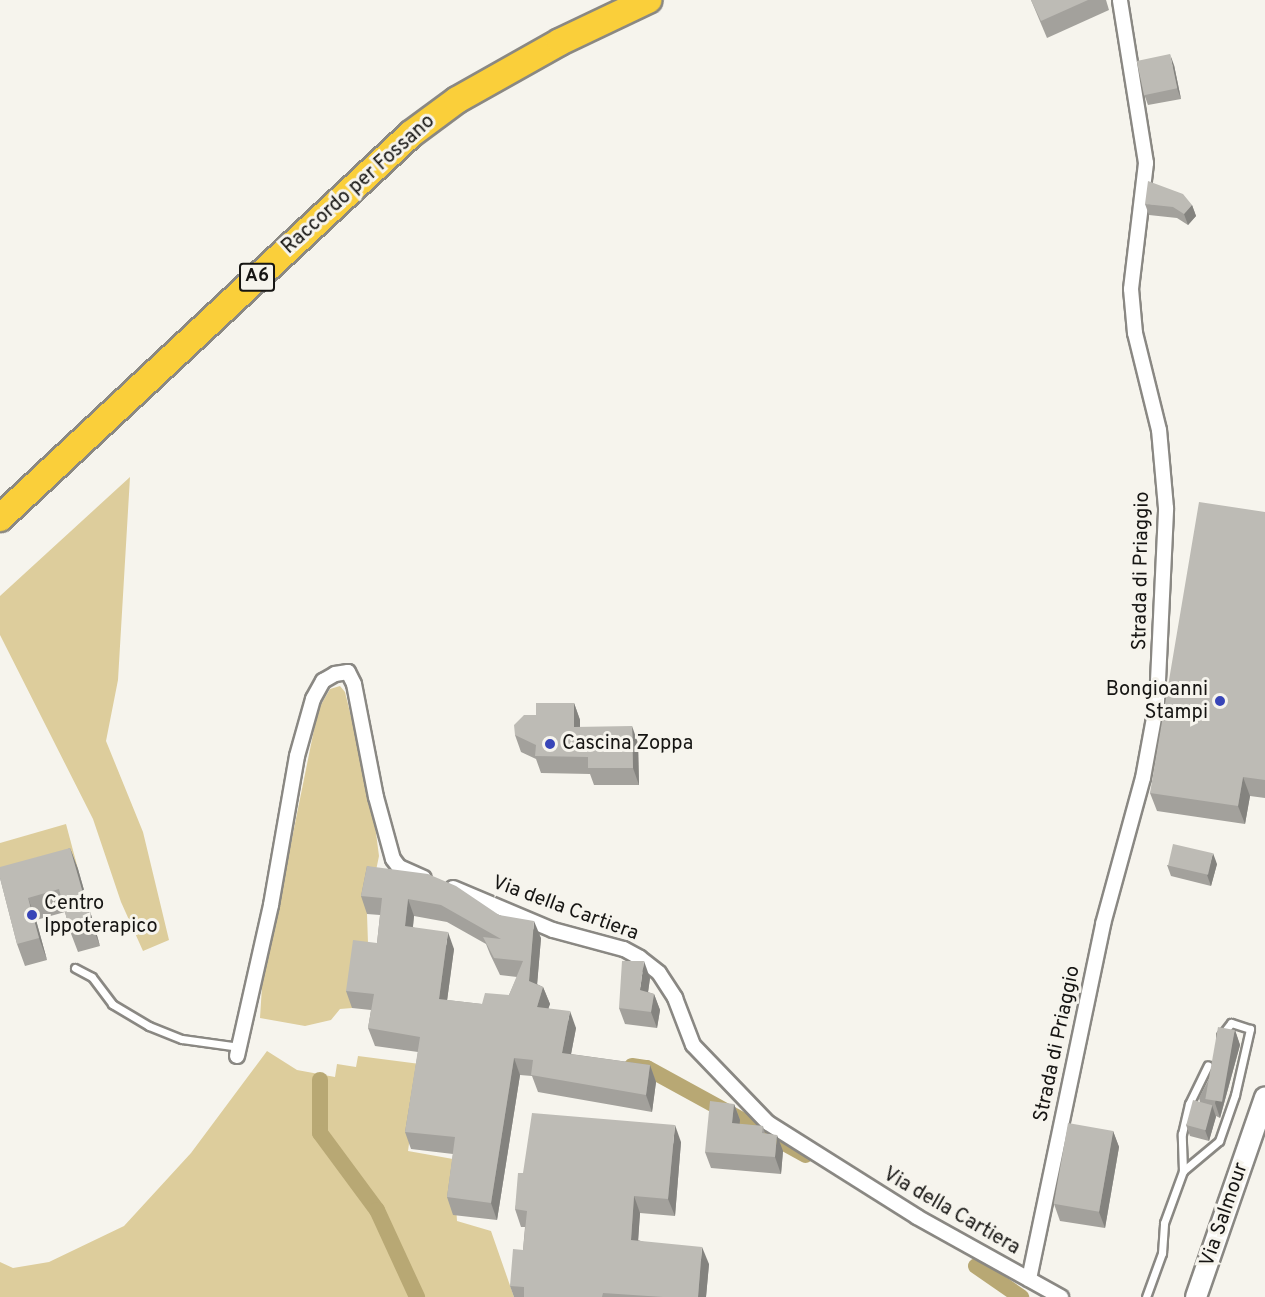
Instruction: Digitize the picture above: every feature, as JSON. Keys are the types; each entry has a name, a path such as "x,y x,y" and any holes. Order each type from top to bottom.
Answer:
{"highway":[{"name":"Raccordo per Fossano","path":"0,518 411,134 457,100 531,59 648,0"}],"main road":[{"name":"Via Salmour","path":"1196,1297 1265,1098"}],"street":[{"name":"Strada di Priaggio","path":"1029,1279 1103,924 1143,778 1158,690 1166,508 1159,430 1135,333 1131,289 1146,163 1120,0"},
{"name":"Via della Cartiera","path":"238,1052 271,905 297,756 313,699 323,681 348,672 354,684 385,834 399,867 553,930 624,950 640,958 659,973 675,998 693,1045 768,1123 917,1217 1061,1297"}],"lane":[{"path":"75,968 92,977 112,1004 149,1026 182,1039 238,1052"},
{"path":"1183,1171 1219,1141 1235,1095 1250,1029 1231,1023 1218,1040"},
{"path":"1146,1297 1162,1253 1164,1223 1183,1171 1182,1134 1189,1104 1214,1051"}],"shaded area":[{"path":"130,477 118,680 106,741 143,832 169,940 143,951 121,902 93,819 0,635 0,596"},
{"path":"340,686 345,692 372,802 379,856 367,914 368,943 360,957 352,1008 340,1009 331,1020 305,1026 260,1018 262,986 318,710 330,689"},
{"path":"66,824 78,869 5,889 0,870 0,843"},
{"path":"267,1051 297,1070 335,1077 337,1064 356,1067 358,1056 420,1064 408,1151 453,1159 457,1221 491,1231 514,1297 0,1297 0,1262 13,1268 49,1262 124,1226 191,1153"}],"building":[{"path":"1031,0 1088,0 1041,21"},
{"path":"1170,54 1177,88 1144,95 1137,61"},
{"path":"1148,181 1183,194 1192,205 1184,214 1173,207 1145,204"},
{"name":"Bongioanni Stampi","path":"1199,502 1265,512 1265,780 1243,777 1238,806 1150,793"},
{"path":"536,703 574,703 574,727 632,726 633,768 588,768 588,757 535,756 536,745 515,735 514,725 524,715 536,715"},
{"path":"1173,844 1213,853 1208,875 1168,865"},
{"path":"70,848 92,925 70,931 59,889 28,898 39,938 17,944 0,878 0,867"},
{"path":"367,866 428,874 456,886 499,915 534,921 529,981 543,987 537,1007 570,1011 562,1053 650,1065 646,1095 531,1075 533,1060 514,1058 491,1203 447,1197 455,1137 405,1132 420,1037 368,1028 374,994 346,991 353,940 377,943 382,898 361,896","holes":["408,899 441,905 501,939 483,937 494,958 523,961 509,995 485,993 482,1004 439,999 448,932 405,926"]},
{"path":"622,961 644,961 640,990 654,994 651,1012 619,1008"},
{"path":"1218,1027 1235,1030 1222,1102 1205,1099"},
{"path":"1193,1100 1212,1105 1206,1130 1186,1125"},
{"path":"710,1101 734,1104 732,1123 763,1126 762,1133 777,1135 775,1157 705,1152"},
{"path":"532,1113 675,1125 668,1199 634,1196 631,1240 702,1247 698,1297 603,1293 602,1297 524,1297 524,1287 510,1286 513,1249 523,1250 527,1211 515,1209 518,1173 523,1173"},
{"path":"1068,1123 1113,1131 1099,1212 1054,1204"}],"waterway":[{"path":"632,1066 647,1068 806,1155"},
{"path":"320,1080 320,1133 377,1210 417,1297"},
{"path":"976,1266 1021,1297"}],"place":[{"name":"Bongioanni Stampi","path":"1220,701"},
{"name":"Cascina Zoppa","path":"550,744"},
{"name":"Centro Ippoterapico","path":"32,915"}]}
